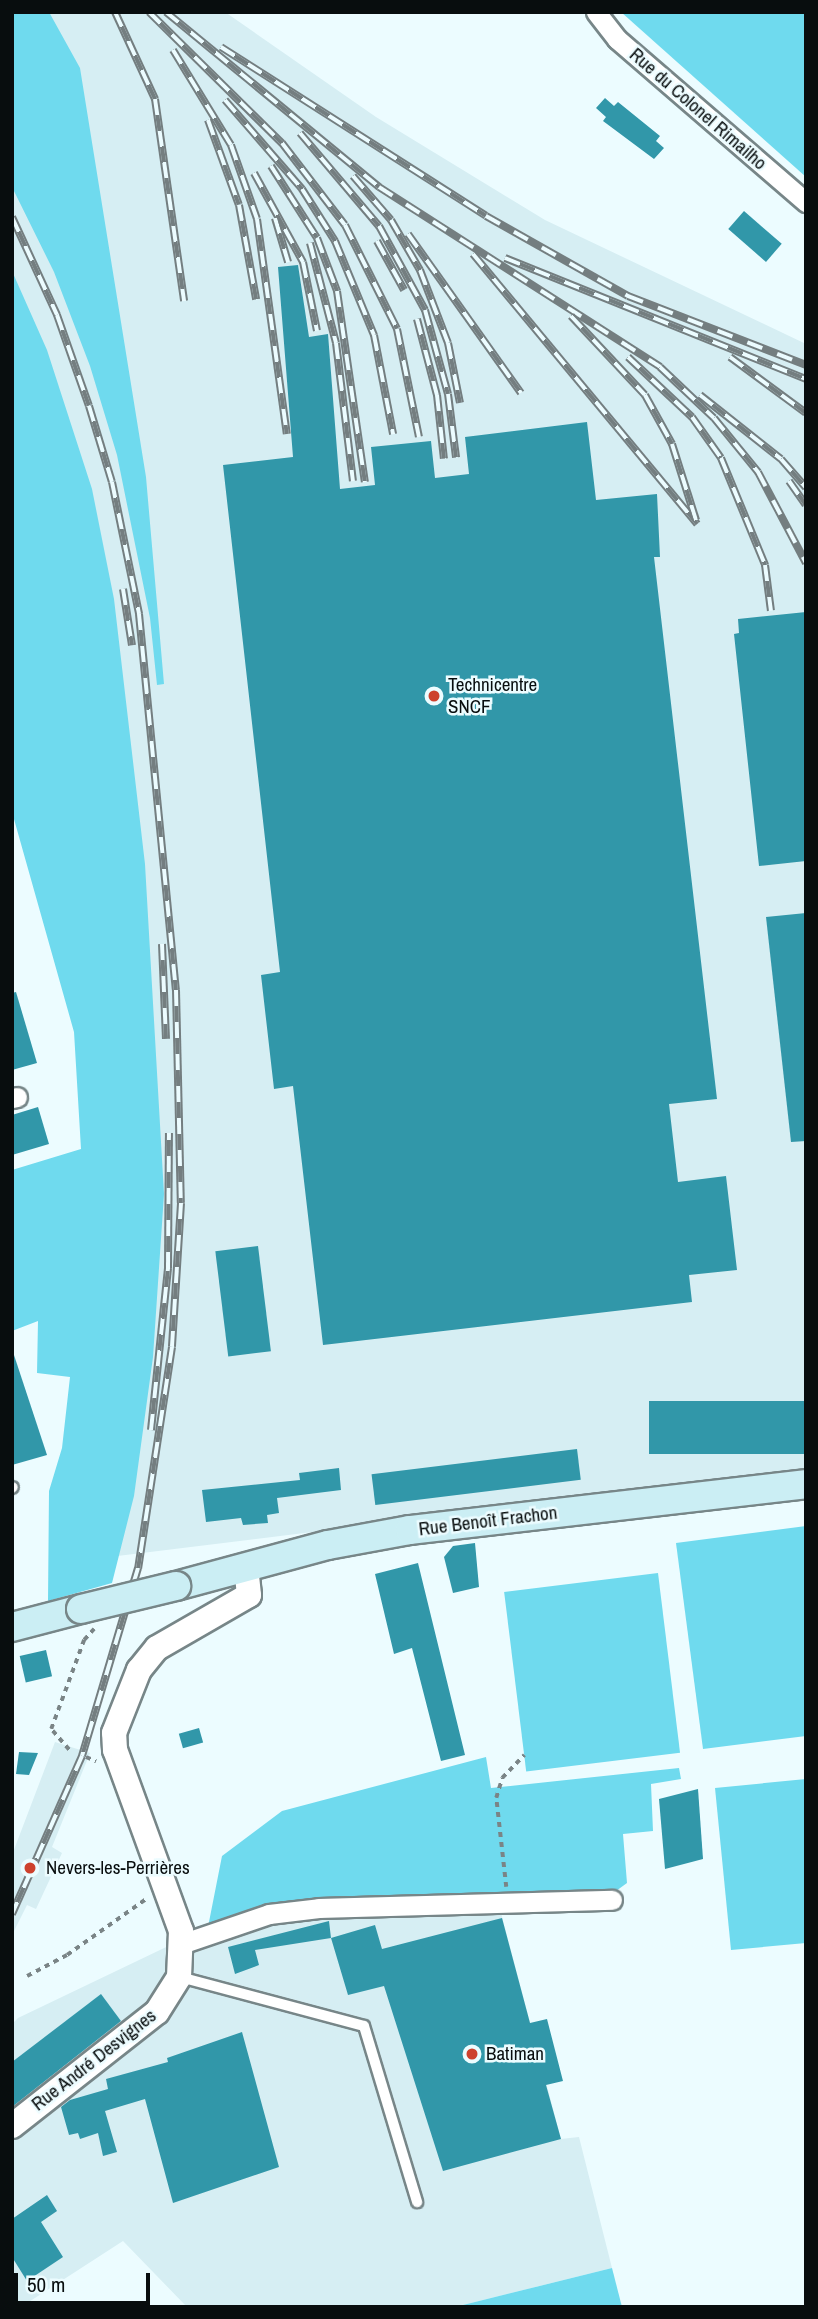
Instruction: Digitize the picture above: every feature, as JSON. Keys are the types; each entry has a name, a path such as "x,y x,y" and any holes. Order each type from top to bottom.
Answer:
{"main road":[{"name":"Rue Benoît Frachon","path":"12,1627 246,1567 410,1530 806,1484"}],"street":[{"name":"Rue du Colonel Rimailho","path":"596,12 617,39 806,202"},
{"name":"Rue André Desvignes","path":"12,2126 158,2012 179,1977 181,1944 165,1886 115,1750 114,1732 139,1670 157,1648 249,1595 246,1567"},
{"path":"181,1944 294,1911 612,1900"}],"lane":[{"path":"179,1977 364,2026 417,2202"}],"path":[{"path":"69,1750 51,1729 84,1640"},
{"path":"508,1903 496,1798 502,1778 524,1755"},
{"path":"86,1757 99,1762"},
{"path":"27,1976 67,1955 165,1886"}],"shaded area":[{"path":"12,12 225,12 376,117 545,220 806,344 806,1471 93,1559 132,1306 12,462"},
{"path":"12,12 49,12 80,68 146,477 164,684 157,685 150,618 117,455 90,366 54,272 12,187"},
{"path":"621,12 806,12 806,177"},
{"path":"12,271 47,350 92,489 114,599 145,864 164,1194 153,1357 134,1496 112,1583 48,1601 49,1491 62,1448 70,1377 37,1373 38,1321 12,1331 12,1170 81,1149 74,1032 12,812"},
{"path":"806,1526 806,1736 703,1749 676,1543"},
{"path":"658,1573 680,1753 526,1772 504,1592"},
{"path":"55,1742 90,1753 52,1847 62,1853 36,1909 27,1905 12,1935 12,1855"},
{"path":"486,1757 491,1788 679,1768 681,1779 651,1784 653,1831 623,1834 627,1883 616,1891 307,1899 208,1927 222,1856 282,1811"},
{"path":"806,1779 806,1943 731,1950 715,1788"},
{"path":"496,1894 561,2139 579,2137 612,2268 455,2307 187,2307 123,2241 21,2307 12,2307 12,2024 18,2018 208,1927 307,1899"},
{"path":"612,2268 622,2307 455,2307"}],"building":[{"path":"605,98 614,106 618,102 660,136 656,141 664,148 654,159 603,121 606,117 596,108"},
{"path":"744,211 782,244 766,262 728,229"},
{"name":"Technicentre SNCF","path":"298,265 309,337 328,334 340,489 375,485 371,447 431,441 435,478 469,474 465,437 587,422 596,500 657,494 660,557 654,557 717,1099 669,1104 678,1182 726,1176 737,1270 689,1275 692,1302 323,1345 293,1086 274,1089 261,975 280,972 223,465 293,457 278,267"},
{"path":"806,612 806,861 759,866 734,634 739,633 738,619"},
{"path":"806,913 806,1141 791,1142 766,917"},
{"path":"16,992 37,1063 12,1070 12,993"},
{"path":"38,1107 49,1144 12,1155 12,1115"},
{"path":"258,1246 271,1351 228,1356 215,1251"},
{"path":"12,1349 47,1455 12,1465"},
{"path":"649,1401 806,1401 806,1454 649,1454"},
{"path":"577,1449 581,1480 375,1505 372,1474"},
{"path":"339,1468 341,1490 277,1498 279,1513 267,1515 268,1523 243,1525 241,1518 206,1522 202,1490 300,1480 299,1473"},
{"path":"475,1543 479,1587 453,1593 444,1557 453,1546"},
{"path":"418,1563 465,1755 441,1761 412,1648 394,1654 375,1574"},
{"path":"46,1650 52,1676 26,1682 20,1656"},
{"path":"199,1728 203,1742 183,1748 179,1734"},
{"path":"19,1752 38,1753 29,1775 16,1774"},
{"path":"698,1789 703,1859 665,1869 659,1799"},
{"name":"Batiman","path":"502,1918 530,2023 547,2019 563,2081 546,2085 561,2139 443,2171 384,1986 348,1995 331,1938 375,1925 382,1949"},
{"path":"329,1921 331,1938 255,1950 259,1965 235,1974 228,1947"},
{"path":"101,1994 121,2021 12,2107 12,2062"},
{"path":"242,2032 279,2167 173,2203 145,2099 105,2111 117,2152 103,2156 98,2133 80,2139 78,2133 69,2135 61,2107 70,2100 108,2089 106,2079 168,2062 167,2058"},
{"path":"47,2195 57,2211 41,2222 63,2257 27,2281 12,2257 12,2219"}],"railway":[{"path":"115,12 155,99 184,301"},
{"path":"149,12 282,143 345,225 397,329 419,437"},
{"path":"166,12 379,187 660,367 714,418 758,472 806,563"},
{"path":"221,47 486,216 628,296 806,365"},
{"path":"173,50 231,145 257,219 287,434"},
{"path":"225,100 302,189 335,241 374,335 393,434"},
{"path":"208,120 239,205 256,299"},
{"path":"300,133 379,226 425,310 448,394 456,457"},
{"path":"271,166 317,238 337,291 365,482"},
{"path":"254,173 303,262 317,331"},
{"path":"353,176 391,220 420,270 448,343 460,403"},
{"path":"12,217 57,315 89,406 112,482 139,614 176,990 181,1203 172,1347 138,1568 82,1756 12,1914"},
{"path":"275,218 288,262"},
{"path":"408,234 521,393"},
{"path":"377,241 404,290"},
{"path":"310,243 336,343 353,481"},
{"path":"473,254 697,524"},
{"path":"505,258 806,379"},
{"path":"571,316 645,395 672,444 696,520"},
{"path":"417,319 437,395 444,459"},
{"path":"628,357 692,417 721,458 765,565 771,611"},
{"path":"730,357 806,413"},
{"path":"700,395 781,459 806,488"},
{"path":"789,481 806,505"},
{"path":"123,589 132,645"},
{"path":"162,944 166,1039"},
{"path":"151,1430 168,1268 169,1133"}],"place":[{"name":"Technicentre SNCF","path":"434,696"},
{"name":"Nevers-les-Perrières","path":"30,1868"},
{"name":"Batiman","path":"472,2054"}]}
